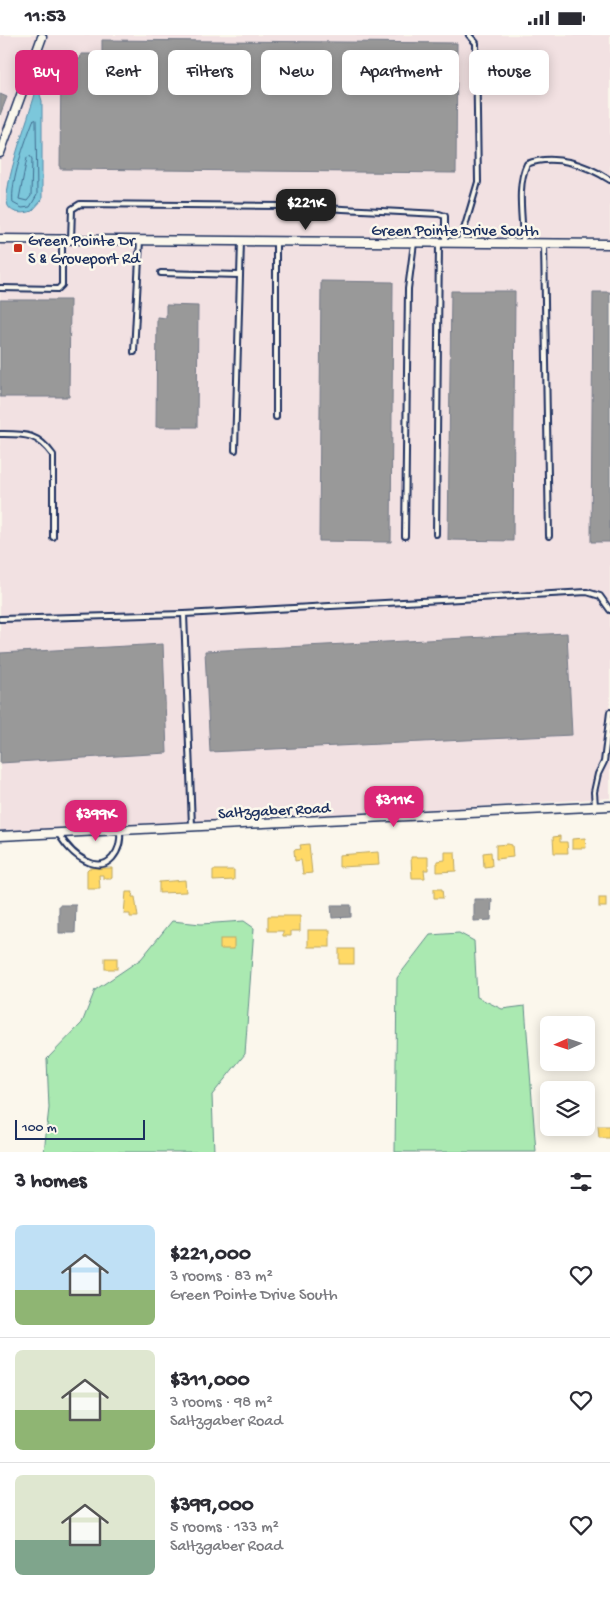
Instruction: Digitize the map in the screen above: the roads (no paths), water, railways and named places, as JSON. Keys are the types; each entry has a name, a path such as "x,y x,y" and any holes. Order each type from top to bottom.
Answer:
{"street":[{"path":"0,153 42,36"},
{"name":"Green Pointe Drive South","path":"0,239 610,245"},
{"name":"Saltzgaber Road","path":"0,836 610,806"}],"lane":[{"path":"460,243 478,182 476,43 470,35"},
{"path":"523,244 522,185 523,173 527,164 534,161 564,161 596,171 610,180"},
{"path":"0,288 58,289 62,285 72,209 80,204 285,206 439,214 445,216 442,243 436,534"},
{"path":"134,352 140,241"},
{"path":"235,450 240,241"},
{"path":"276,242 276,417"},
{"path":"405,536 408,289 414,243"},
{"path":"544,244 549,536"},
{"path":"161,273 240,275"},
{"path":"0,434 36,437 45,444 53,455 52,537"},
{"path":"0,619 184,614 587,592 600,596 610,610"},
{"path":"184,614 192,827"},
{"path":"595,806 594,793 598,774 604,762 610,712"},
{"path":"58,833 66,846 77,855 86,861 97,864 111,860 119,850 120,830"}],"water":[{"path":"35,95 40,95 42,101 42,200 32,211 26,213 12,211 8,206 9,184"}],"place":[{"name":"Green Pointe Dr S & Groveport Rd","path":"18,248"}]}
